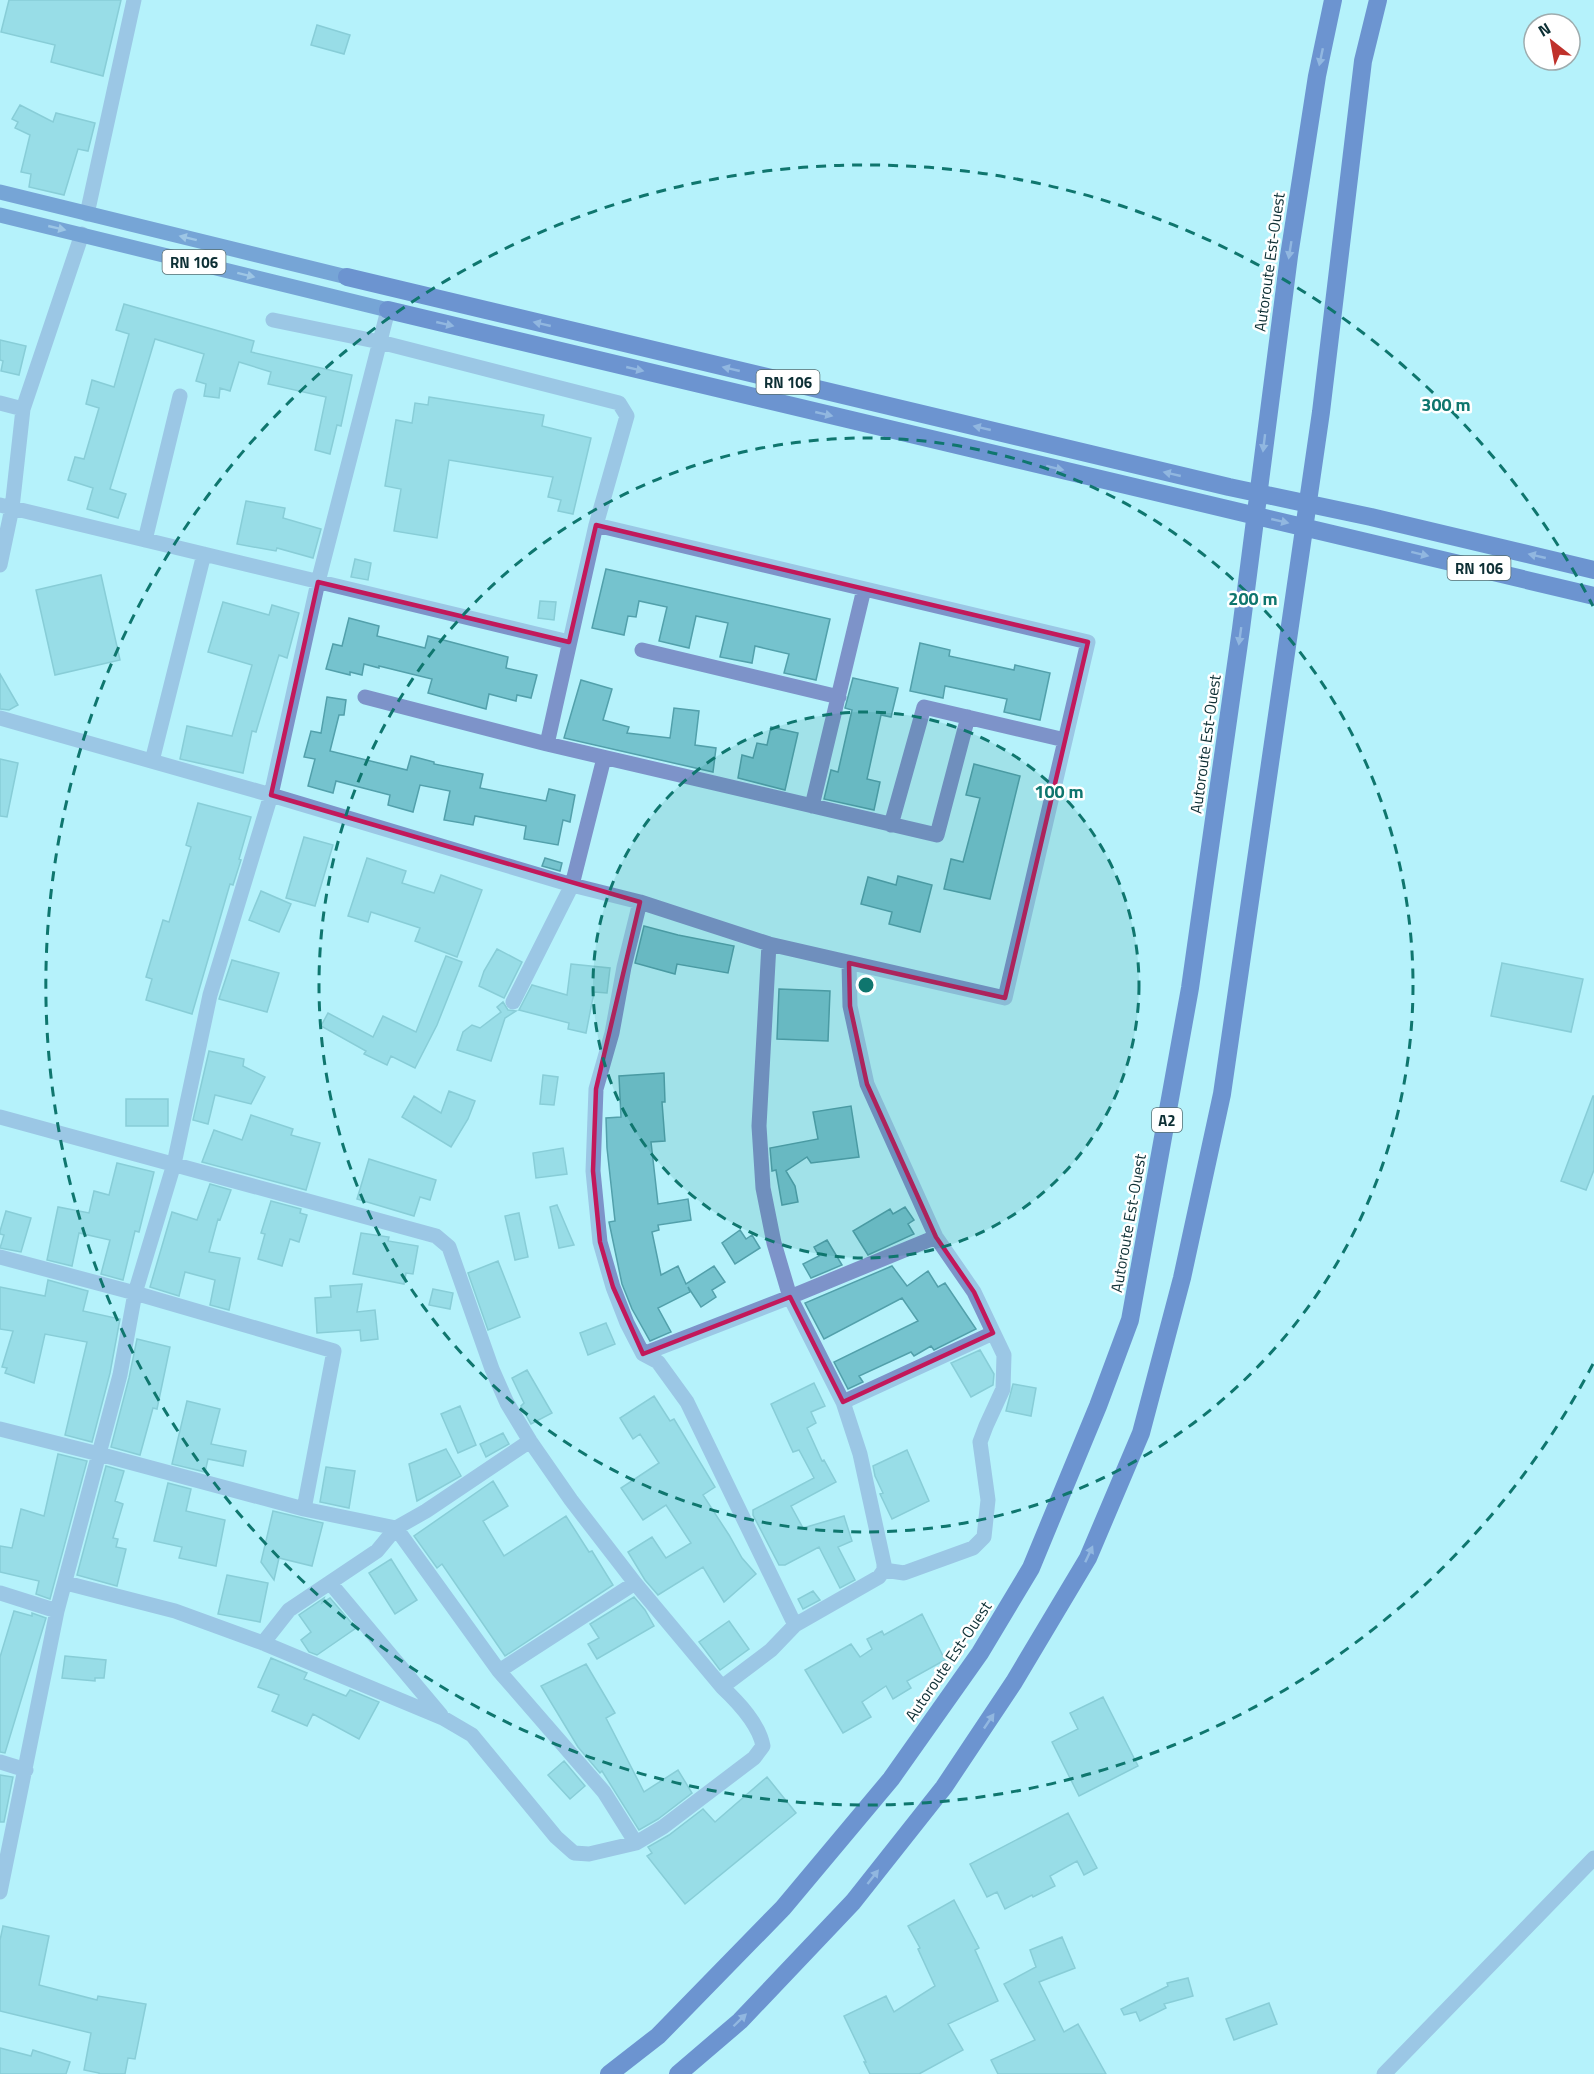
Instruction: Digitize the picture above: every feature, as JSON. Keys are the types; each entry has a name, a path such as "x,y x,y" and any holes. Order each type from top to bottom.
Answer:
{"highway":[{"name":"Autoroute Est-Ouest","path":"609,2074 658,2036 783,1908 891,1779 980,1653 1031,1569 1098,1406 1130,1320 1190,988 1239,640 1288,255 1317,76 1333,0"},
{"path":"678,2074 740,2021 853,1902 944,1786 1014,1682 1088,1558 1141,1433 1182,1278 1222,1094 1321,412 1363,61 1378,0"},
{"name":"RN 106","path":"346,277 1229,487 1371,517 1594,570"},
{"name":"RN 106","path":"388,310 1594,596"}],"main road":[{"name":"RN 106","path":"0,192 346,277"},
{"path":"82,234 87,214"},
{"name":"RN 106","path":"0,215 388,310"}],"street":[{"path":"87,214 134,0"},
{"path":"0,565 6,506 23,409 82,234"},
{"path":"0,1892 4,1842 26,1770 57,1611 120,1375 135,1293 174,1164 210,994 271,795 318,582 388,310"},
{"path":"273,320 380,342 619,403 627,416 596,525 547,744"},
{"path":"145,540 180,396"},
{"path":"0,403 23,409"},
{"path":"6,506 569,642"},
{"path":"0,718 271,795 572,885 640,902 769,944 1005,998 1088,642 596,525"},
{"path":"152,761 204,554"},
{"path":"812,806 864,589"},
{"path":"642,650 839,697"},
{"path":"365,697 604,758 937,835 968,717"},
{"path":"891,825 924,707 1065,740"},
{"path":"513,1002 572,885 604,758"},
{"path":"640,902 624,967 612,1033 596,1089 593,1171 600,1242 609,1276 627,1323 643,1354 658,1362 687,1402 795,1625"},
{"path":"722,1687 771,1650 795,1625 879,1577 884,1570 860,1454 843,1402 790,1298 774,1243 763,1188 759,1126 769,944"},
{"path":"849,963 850,1006 867,1084 936,1238 974,1292 1004,1355 1003,1389 980,1442 988,1500 984,1537 973,1548 904,1573 884,1570"},
{"path":"0,1117 436,1236 443,1241 449,1247 507,1403 530,1441 571,1500 635,1583 722,1687 736,1700 761,1735 763,1746 754,1758 663,1827 636,1843 589,1854 574,1853 556,1837 472,1735 443,1718 263,1643 175,1611 66,1583"},
{"path":"643,1354 790,1298 936,1238"},
{"path":"0,1257 135,1293 334,1351 304,1509"},
{"path":"843,1402 993,1333"},
{"path":"0,1429 304,1509 396,1528 499,1671 604,1792 636,1843"},
{"path":"263,1643 289,1610 377,1551 396,1528 426,1511 530,1441"},
{"path":"499,1671 635,1583"},
{"path":"331,1584 443,1718"},
{"path":"0,1593 57,1611"},
{"path":"0,1762 26,1770"},
{"path":"1384,2074 1594,1858"}],"highlighted area":[{"path":"596,525 1088,642 1005,998 849,963 850,1006 867,1084 936,1237 974,1292 993,1333 843,1402 790,1297 643,1354 613,1287 600,1242 593,1171 596,1089 640,902 271,795 318,582 569,642"}],"building":[{"path":"9,0 121,0 103,76 51,62 55,45 1,32"},
{"path":"317,25 350,35 344,54 311,45"},
{"path":"20,105 53,122 56,113 95,123 88,151 78,149 64,195 29,187 31,174 21,172 30,135 15,128 18,122 12,119"},
{"path":"124,304 254,341 251,352 352,375 341,426 337,425 330,454 315,450 326,397 268,384 271,372 239,362 230,391 220,388 219,398 204,396 206,384 196,381 204,354 155,339 110,489 126,494 118,518 87,509 93,488 68,480 75,457 84,459 99,408 86,404 92,380 114,387 129,334 116,330"},
{"path":"0,340 26,346 19,375 1,371 3,361 0,360"},
{"path":"429,397 544,415 542,426 591,438 573,514 558,511 561,500 548,497 553,477 449,460 437,538 394,531 401,489 385,486 396,420 412,423 415,403 428,405"},
{"path":"246,501 285,508 283,518 321,529 313,558 277,548 276,551 237,544"},
{"path":"355,559 371,563 368,580 351,577"},
{"path":"606,569 830,619 816,680 784,673 789,654 755,646 752,663 720,657 728,623 696,616 689,648 659,641 667,607 639,601 636,617 628,616 624,635 592,628"},
{"path":"101,575 120,660 55,675 36,590"},
{"path":"540,601 556,602 554,620 538,618"},
{"path":"223,602 269,615 272,605 299,613 287,658 279,655 256,732 252,731 243,773 180,759 187,726 232,736 252,665 208,652"},
{"path":"349,618 379,626 377,636 425,648 428,636 508,657 506,668 537,675 531,698 517,695 516,701 489,694 486,709 428,693 432,679 364,664 362,675 350,672 350,675 326,669 333,644 342,646"},
{"path":"920,643 950,650 949,656 1014,670 1015,665 1050,673 1040,720 1004,712 1007,699 945,686 943,698 910,691"},
{"path":"0,674 18,705 9,710 0,709"},
{"path":"853,678 898,688 891,717 881,715 867,779 880,782 874,810 824,799 831,770 838,772 852,710 845,708"},
{"path":"581,680 612,689 603,720 629,727 627,733 670,738 674,708 699,711 695,745 716,748 713,772 564,738"},
{"path":"327,697 346,700 344,715 339,715 330,751 407,770 411,756 434,762 434,764 483,774 480,788 546,801 549,789 575,795 570,822 563,820 558,845 524,839 526,826 475,816 473,825 444,820 450,791 420,785 413,812 388,805 390,795 336,781 333,793 308,786 315,759 304,757 311,731 321,733"},
{"path":"771,727 798,733 785,790 738,778 742,755 753,758 757,743 767,745"},
{"path":"0,759 18,763 7,817 0,816"},
{"path":"974,764 1020,776 990,899 944,889 951,859 963,862 980,798 966,795"},
{"path":"198,803 251,817 239,859 241,860 233,885 230,884 192,1014 146,1000 152,979 146,977 163,920 169,922 191,847 186,845"},
{"path":"304,837 333,845 315,906 286,898"},
{"path":"367,858 406,871 402,883 434,893 441,875 482,890 457,957 415,941 420,928 371,912 368,922 348,916"},
{"path":"545,858 562,863 560,871 542,866"},
{"path":"898,876 932,885 920,932 889,924 892,912 861,904 868,877 896,885"},
{"path":"261,891 291,904 279,932 249,920"},
{"path":"644,926 734,946 728,973 677,964 675,974 635,963"},
{"path":"497,949 522,962 504,998 479,986 484,971"},
{"path":"446,956 462,962 437,1025 415,1068 391,1056 387,1065 364,1054 366,1051 321,1026 328,1013 373,1037 383,1016 416,1032"},
{"path":"232,960 279,973 267,1012 219,999"},
{"path":"1502,963 1583,979 1571,1032 1491,1016"},
{"path":"571,964 610,968 607,993 594,992 586,1033 568,1029 569,1023 519,1010 532,985 567,995"},
{"path":"779,989 830,991 828,1041 777,1039"},
{"path":"503,1002 508,1010 516,1011 505,1018 491,1061 457,1050 463,1032 472,1025 480,1028 501,1012 497,1007"},
{"path":"209,1051 244,1059 243,1066 265,1077 251,1104 215,1095 208,1124 193,1120"},
{"path":"664,1073 665,1102 662,1102 665,1141 651,1142 658,1204 688,1199 691,1220 658,1225 659,1230 652,1232 661,1275 678,1266 686,1284 714,1266 725,1282 712,1290 716,1297 701,1307 688,1287 690,1292 658,1308 671,1332 650,1341 632,1309 622,1284 609,1222 615,1221 606,1118 621,1117 619,1076"},
{"path":"543,1075 558,1077 554,1105 540,1104"},
{"path":"449,1091 475,1101 468,1119 451,1147 402,1117 414,1096 441,1113"},
{"path":"1593,1096 1594,1170 1586,1190 1561,1181"},
{"path":"126,1099 168,1099 168,1126 126,1126"},
{"path":"851,1106 859,1157 811,1163 807,1157 786,1171 795,1186 798,1202 782,1205 776,1170 772,1171 770,1148 818,1139 813,1112"},
{"path":"251,1115 293,1129 291,1135 320,1143 306,1190 202,1162 214,1130 242,1140"},
{"path":"563,1148 567,1174 536,1178 533,1153"},
{"path":"369,1159 436,1180 430,1200 420,1197 414,1216 357,1199"},
{"path":"117,1163 154,1172 139,1232 135,1231 123,1280 101,1274 110,1240 79,1233 72,1266 47,1260 58,1207 89,1213 94,1191 109,1195"},
{"path":"210,1184 231,1190 220,1220 218,1219 209,1252 240,1258 229,1310 210,1305 215,1280 185,1272 179,1296 150,1287 172,1212 197,1220"},
{"path":"271,1201 301,1209 300,1213 307,1215 299,1242 290,1239 282,1266 258,1259 265,1234 261,1233"},
{"path":"557,1205 574,1245 559,1248 550,1207"},
{"path":"905,1207 914,1220 908,1224 914,1234 868,1255 853,1231 890,1209 893,1214"},
{"path":"6,1211 31,1218 21,1252 0,1248 4,1235 0,1234 0,1231"},
{"path":"519,1213 528,1257 515,1260 505,1216"},
{"path":"740,1230 746,1239 752,1235 760,1248 735,1264 722,1243"},
{"path":"361,1233 389,1237 388,1241 418,1246 413,1274 406,1273 404,1284 353,1274"},
{"path":"827,1240 842,1265 811,1278 803,1264 819,1256 814,1247"},
{"path":"498,1261 520,1317 488,1330 468,1273"},
{"path":"892,1266 907,1286 928,1271 938,1287 945,1283 976,1329 934,1350 931,1346 914,1356 911,1352 859,1376 863,1382 848,1389 834,1362 918,1321 902,1298 824,1339 805,1303"},
{"path":"48,1280 88,1291 83,1311 120,1319 110,1373 92,1442 65,1435 87,1342 45,1334 34,1383 5,1373 7,1368 2,1367 13,1331 0,1329 0,1287 45,1296"},
{"path":"362,1284 357,1312 375,1310 378,1339 361,1341 360,1330 317,1333 315,1298 331,1297 330,1286"},
{"path":"433,1289 453,1293 450,1309 429,1305"},
{"path":"606,1323 615,1344 588,1355 580,1333"},
{"path":"137,1339 170,1347 157,1409 153,1408 140,1455 111,1447"},
{"path":"980,1350 994,1374 993,1385 971,1397 951,1363"},
{"path":"527,1370 552,1413 531,1424 521,1406 524,1403 512,1378"},
{"path":"814,1383 825,1406 811,1412 816,1423 807,1428 822,1461 824,1460 836,1482 791,1506 803,1528 844,1516 852,1541 838,1547 855,1580 840,1588 819,1547 785,1565 779,1565 753,1515 753,1510 814,1478 799,1450 793,1452 771,1404"},
{"path":"1013,1384 1036,1388 1031,1416 1006,1411"},
{"path":"654,1396 670,1421 674,1419 715,1487 703,1495 742,1558 756,1574 724,1602 703,1567 658,1595 645,1580 628,1552 652,1537 666,1558 691,1543 666,1505 643,1520 621,1488 659,1463 640,1434 633,1439 620,1418"},
{"path":"187,1401 220,1409 211,1444 246,1451 243,1466 208,1459 205,1472 172,1464"},
{"path":"460,1406 476,1445 458,1453 441,1414"},
{"path":"503,1433 509,1444 486,1457 480,1444"},
{"path":"446,1449 461,1476 417,1501 409,1464"},
{"path":"907,1450 929,1501 892,1519 880,1494 883,1493 873,1466"},
{"path":"58,1454 87,1461 50,1599 36,1594 39,1581 0,1572 0,1546 12,1548 21,1509 44,1516"},
{"path":"106,1466 124,1471 115,1501 123,1504 113,1538 118,1539 116,1547 126,1549 117,1586 77,1575"},
{"path":"326,1467 355,1471 349,1508 320,1502"},
{"path":"493,1481 508,1506 483,1521 504,1556 566,1516 613,1585 505,1656 442,1564 437,1568 414,1536"},
{"path":"168,1483 191,1489 186,1511 225,1520 216,1566 179,1558 182,1547 154,1541"},
{"path":"273,1511 323,1523 312,1566 279,1558 274,1580 261,1562"},
{"path":"391,1559 417,1600 395,1614 369,1573"},
{"path":"227,1575 268,1583 260,1622 218,1614"},
{"path":"813,1591 820,1600 803,1609 798,1599"},
{"path":"634,1597 654,1626 597,1659 588,1644 599,1638 590,1624"},
{"path":"324,1598 322,1603 330,1598 356,1628 317,1655 309,1652 301,1640 311,1632 299,1615"},
{"path":"14,1611 32,1616 32,1613 46,1618 5,1753 0,1752 0,1657"},
{"path":"922,1614 945,1660 907,1681 911,1688 893,1699 886,1686 862,1702 871,1717 843,1733 805,1670 851,1644 860,1657 872,1649 867,1639 882,1631 884,1635"},
{"path":"729,1621 749,1649 720,1670 699,1642"},
{"path":"65,1656 106,1660 104,1678 95,1678 95,1681 62,1678"},
{"path":"271,1658 307,1673 304,1679 346,1696 350,1690 379,1702 359,1739 313,1714 307,1726 272,1711 279,1695 258,1687"},
{"path":"586,1664 615,1713 606,1718 644,1792 678,1770 692,1793 658,1819 639,1830 602,1771 600,1773 578,1747 541,1686"},
{"path":"1103,1697 1138,1766 1079,1796 1052,1742 1078,1729 1070,1713"},
{"path":"564,1761 585,1786 570,1799 548,1775"},
{"path":"0,1775 13,1777 4,1822 0,1822"},
{"path":"767,1777 796,1813 685,1904 647,1856 652,1853 648,1847 669,1835 703,1809 715,1822"},
{"path":"1068,1813 1097,1868 1084,1875 1077,1861 1050,1876 1055,1886 1005,1909 997,1892 987,1897 970,1864"},
{"path":"954,1900 979,1948 975,1950 998,2001 948,2024 963,2050 919,2074 870,2074 844,2016 886,1996 894,2012 935,1986 918,1949 920,1948 908,1926"},
{"path":"3,1926 49,1936 39,1985 97,2000 98,1996 146,2004 135,2059 128,2058 125,2074 99,2074 84,2070 91,2033 0,2011 0,1940"},
{"path":"1062,1937 1075,1968 1039,1982 1064,2032 1078,2024 1106,2074 998,2074 991,2060 1035,2040 1004,1984 1036,1967 1030,1950"},
{"path":"1188,1978 1193,1996 1164,2004 1166,2008 1140,2021 1136,2012 1124,2015 1121,2009 1168,1986 1167,1983"},
{"path":"1269,2003 1277,2024 1234,2040 1226,2019"},
{"path":"0,2048 31,2056 33,2050 70,2062 66,2074 0,2074"}]}
